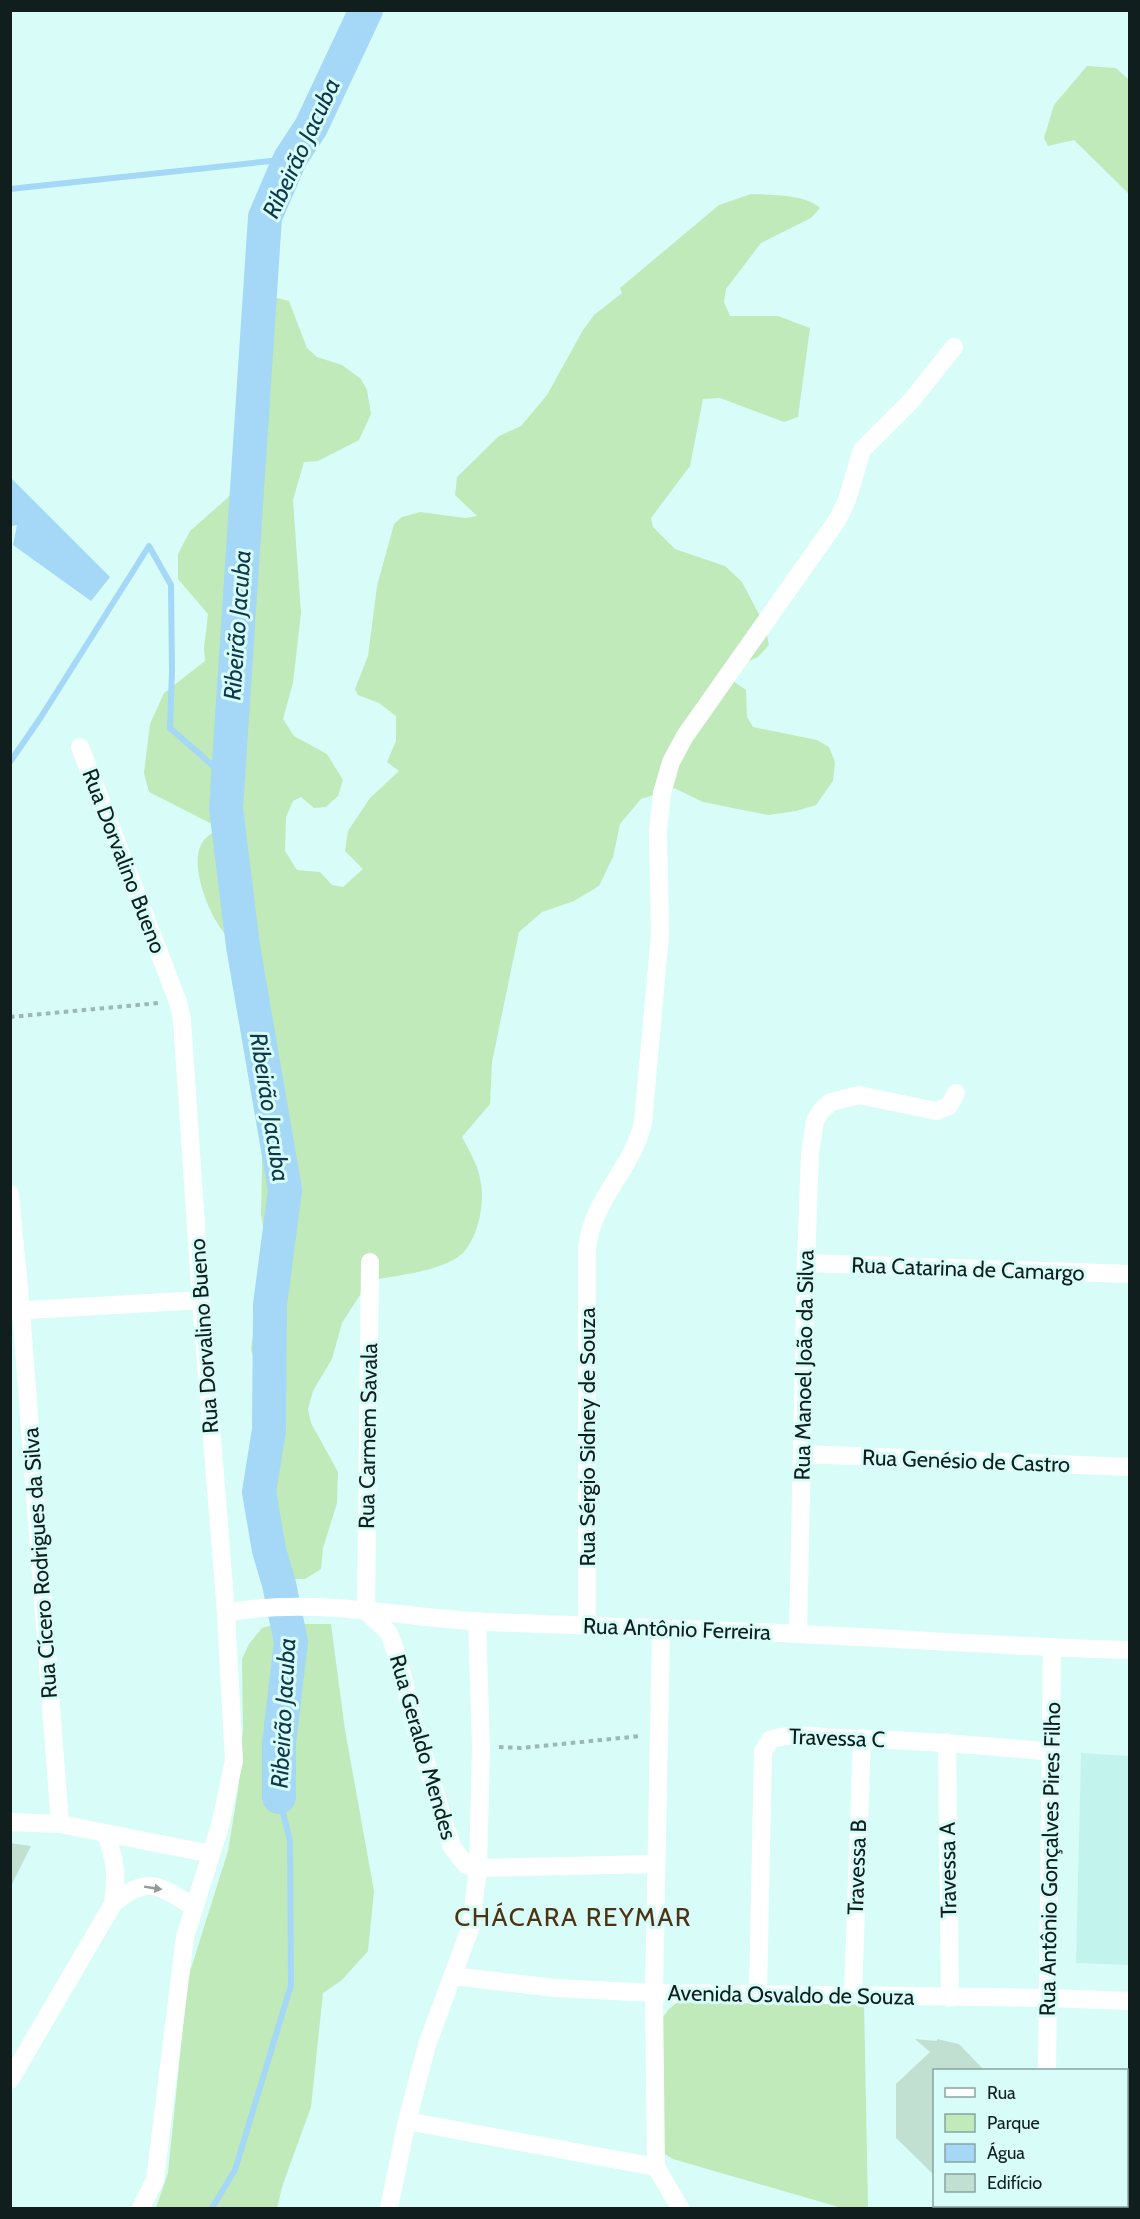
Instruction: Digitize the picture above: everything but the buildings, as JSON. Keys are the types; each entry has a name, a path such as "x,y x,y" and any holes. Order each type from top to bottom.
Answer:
{"street":[{"name":"Rua Sérgio Sidney de Souza","path":"587,1626 587,1249 592,1226 601,1205 633,1154 643,1122 660,934 658,831 662,792 671,762 685,736 838,519 847,500 862,450 911,401 954,347"},
{"name":"Rua Dorvalino Bueno","path":"80,747 178,1002 182,1020 226,1613 234,1761 212,1854 185,1937 155,2180 141,2208"},
{"name":"Rua Manoel João da Silva","path":"798,1634 806,1263 810,1154 815,1121 821,1111 831,1102 859,1095 936,1111 949,1106 956,1093"},
{"name":"Rua Cícero Rodrigues da Silva","path":"10,1194 16,1310 60,1824"},
{"name":"Rua Carmem Savala","path":"366,1611 370,1262"},
{"name":"Rua Catarina de Camargo","path":"806,1263 1130,1274"},
{"path":"16,1310 201,1300"},
{"name":"Rua Genésio de Castro","path":"803,1454 1130,1467"},
{"name":"Rua Antônio Ferreira","path":"226,1613 275,1606 477,1621 1130,1650"},
{"name":"Rua Geraldo Mendes","path":"366,1611 389,1634 395,1650 415,1727 452,1847 466,1865 478,1868"},
{"path":"390,2208 407,2121 427,2045 471,1926 478,1868 481,1747 477,1621"},
{"path":"661,1629 654,1993 656,2168 680,2208"},
{"name":"Rua Antônio Gonçalves Pires Filho","path":"1047,2069 1052,1648"},
{"name":"Travessa C","path":"758,1993 763,1752 770,1740 778,1737 862,1738 947,1742 1052,1752"},
{"name":"Travessa B","path":"853,1995 862,1738"},
{"name":"Travessa A","path":"947,1742 950,1998"},
{"path":"10,1822 60,1824 212,1854"},
{"path":"106,1834 117,1875 113,1904"},
{"path":"478,1868 656,1864"},
{"path":"10,2080 113,1904 128,1892 141,1886 154,1886 194,1907"},
{"name":"Avenida Osvaldo de Souza","path":"453,1976 555,1988 654,1993 1130,2001"},
{"path":"407,2121 656,2168"}],"path":[{"path":"10,1017 178,1002"},
{"path":"481,1747 521,1748 660,1735"}],"shaded area":[{"path":"1081,1753 1129,1756 1129,1965 1076,1963"}],"green space":[{"path":"1087,66 1116,68 1129,80 1129,194 1074,140 1048,146 1044,138 1054,105"},
{"path":"751,194 797,198 814,203 820,208 811,218 761,243 726,289 724,302 730,316 778,316 810,328 798,417 784,422 720,398 703,399 690,466 651,518 653,527 675,549 725,566 742,582 765,626 769,645 758,657 722,673 746,690 747,717 753,727 817,740 829,747 835,762 833,781 816,805 768,815 703,802 674,788 641,799 620,824 613,857 599,886 574,901 542,912 519,932 492,1062 490,1104 462,1137 474,1160 482,1193 480,1215 474,1236 462,1254 445,1264 424,1271 369,1281 342,1323 332,1359 313,1391 308,1409 311,1423 338,1472 337,1503 323,1548 321,1569 305,1579 290,1579 281,1569 275,1550 270,1480 276,1445 274,1412 251,1350 252,1340 269,1313 271,1295 263,1285 260,1286 267,1249 261,1214 263,1117 268,1079 260,1022 232,941 217,923 200,882 198,855 202,843 214,831 212,824 149,792 144,773 150,724 164,693 205,661 204,648 208,614 178,579 178,554 190,531 233,493 241,477 244,454 238,391 243,326 277,298 289,301 307,348 317,357 342,365 361,379 367,390 371,414 359,440 318,461 304,462 293,500 301,613 293,683 283,719 294,736 327,754 343,780 338,796 326,807 314,808 301,797 293,801 286,817 285,851 297,870 320,872 332,885 343,887 363,869 345,851 348,831 370,798 399,771 387,762 396,741 396,716 379,703 358,695 355,689 368,656 377,586 394,524 402,517 420,512 465,518 477,516 455,495 457,477 499,436 521,426 547,395 583,330 594,315 622,293 620,288 719,205"},
{"path":"276,1624 331,1624 345,1730 374,1891 368,1951 342,1980 323,1993 311,2107 283,2184 277,2208 156,2208 168,2173 188,1978 228,1851 238,1790 243,1729 242,1659 249,1644 262,1628"},
{"path":"679,2001 864,2001 868,2208 842,2208 673,2159 665,2154 660,2145 663,2017"}],"water":[{"path":"10,477 110,577 91,601 13,545 17,525 11,526"}],"waterway":[{"name":"Ribeirão Jacuba","path":"279,1797 279,1743 291,1642 279,1584 269,1550 259,1492 269,1430 270,1305 285,1190 243,946 226,808 265,217 290,159 311,127 366,10"},
{"path":"10,189 290,159"},
{"path":"10,762 149,546 171,585 170,728 228,779"},
{"name":"Ribeirão Jacuba","path":"212,2208 235,2170 291,1985 290,1841 279,1797"}],"district":[{"name":"CHÁCARA REYMAR","path":"573,1917"}]}
